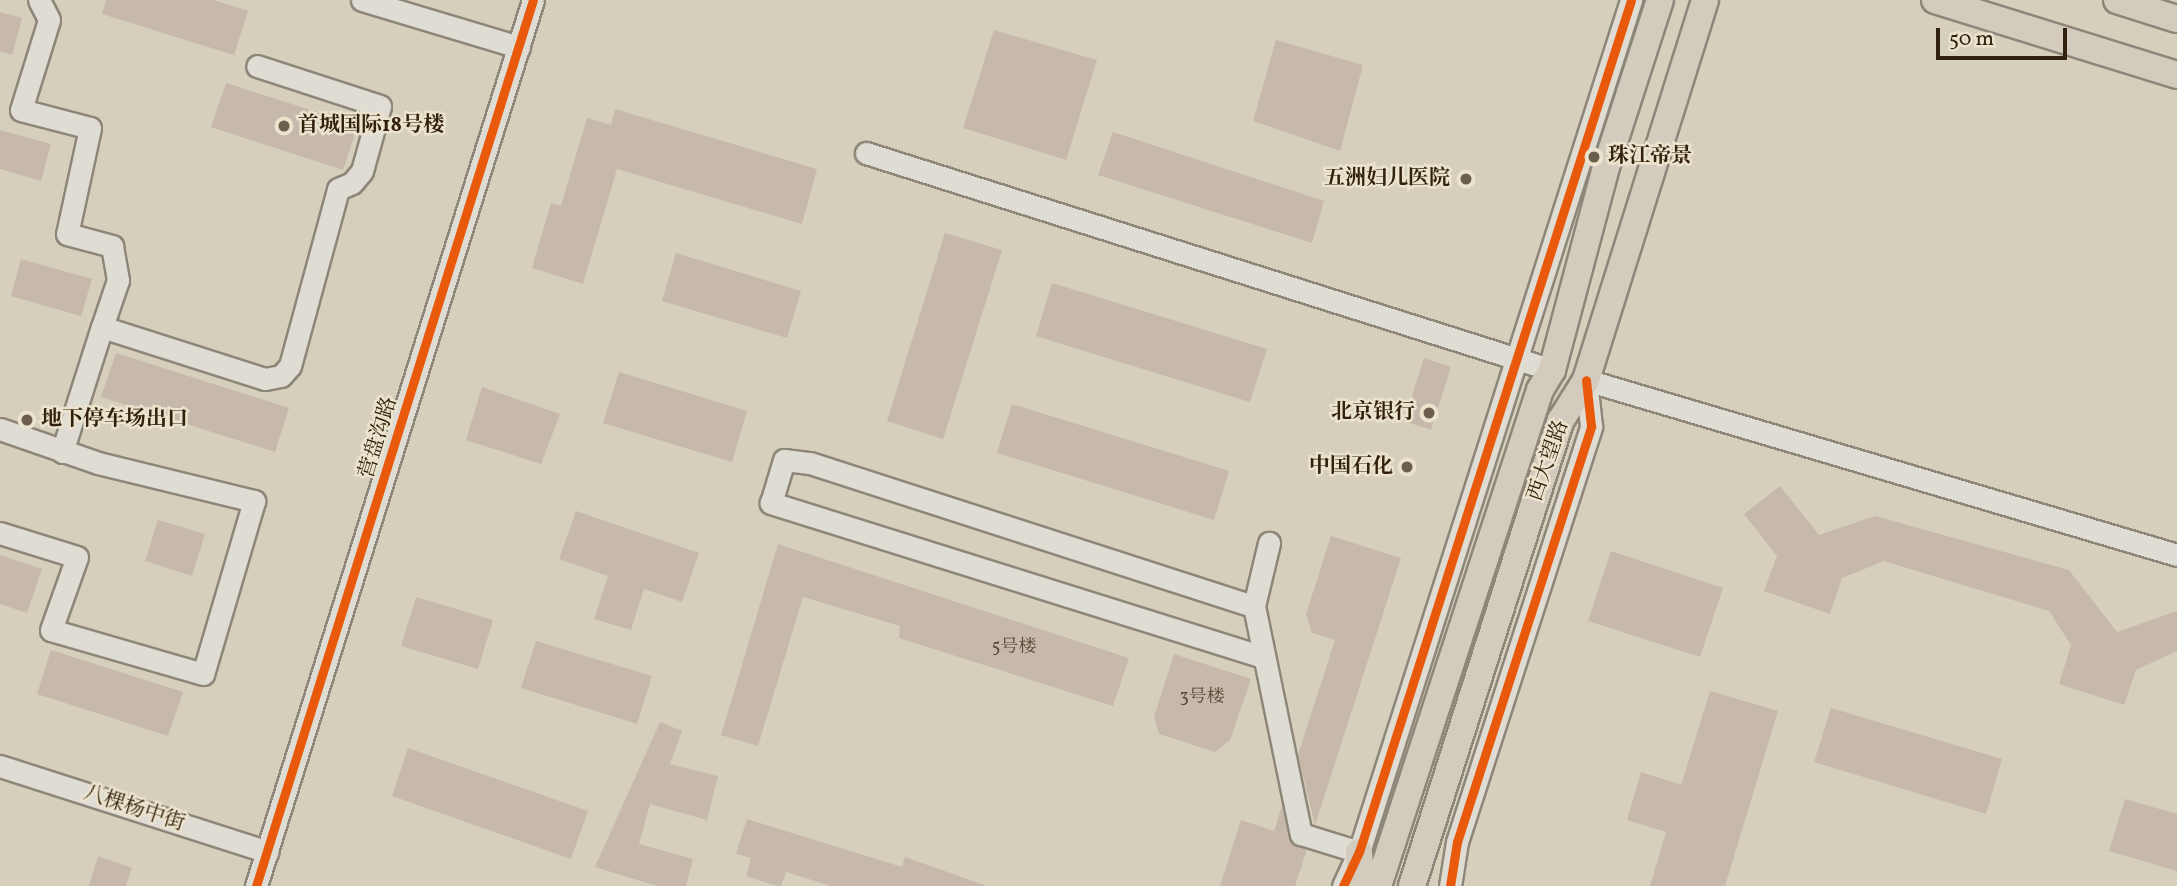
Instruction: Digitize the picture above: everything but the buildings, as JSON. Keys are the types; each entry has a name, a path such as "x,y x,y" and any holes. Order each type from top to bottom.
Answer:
{"main road":[{"name":"西大望路","path":"1378,886 1540,390 1552,370 1607,164 1660,0"},
{"name":"西大望路","path":"1412,886 1561,420 1586,380 1705,0"},
{"path":"1935,0 2177,75"},
{"path":"2117,0 2177,19"},
{"path":"1359,852 1362,886"}],"street":[{"path":"38,0 49,20 21,110 90,128 67,234 111,246 118,280 62,452"},
{"path":"362,0 519,47"},
{"name":"营盘沟路","path":"256,886 533,0"},
{"path":"1343,886 1359,852 1630,0"},
{"path":"102,327 265,379 281,376 289,366 338,189 352,183 362,171 380,106 257,66"},
{"path":"866,153 1552,370"},
{"path":"1450,886 1457,842 1591,426 1586,380 2177,555"},
{"path":"0,429 62,452 254,501 202,674 51,630 76,557 0,533"},
{"path":"1254,606 810,463 784,460 771,503 1263,657"},
{"path":"1269,543 1254,606 1301,834 1359,852"},
{"name":"八棵杨中街","path":"0,766 268,852"}],"cycle path":[{"path":"256,886 533,0"},
{"path":"1343,886 1359,852 1631,0"},
{"path":"1450,886 1457,842 1591,426 1586,380"}],"place":[{"name":"首城国际18号楼","path":"284,126"},
{"name":"珠江帝景","path":"1594,157"},
{"name":"五洲妇儿医院","path":"1466,179"},
{"name":"北京银行","path":"1429,413"},
{"name":"地下停车场出口","path":"27,420"},
{"name":"中国石化","path":"1407,467"}]}
